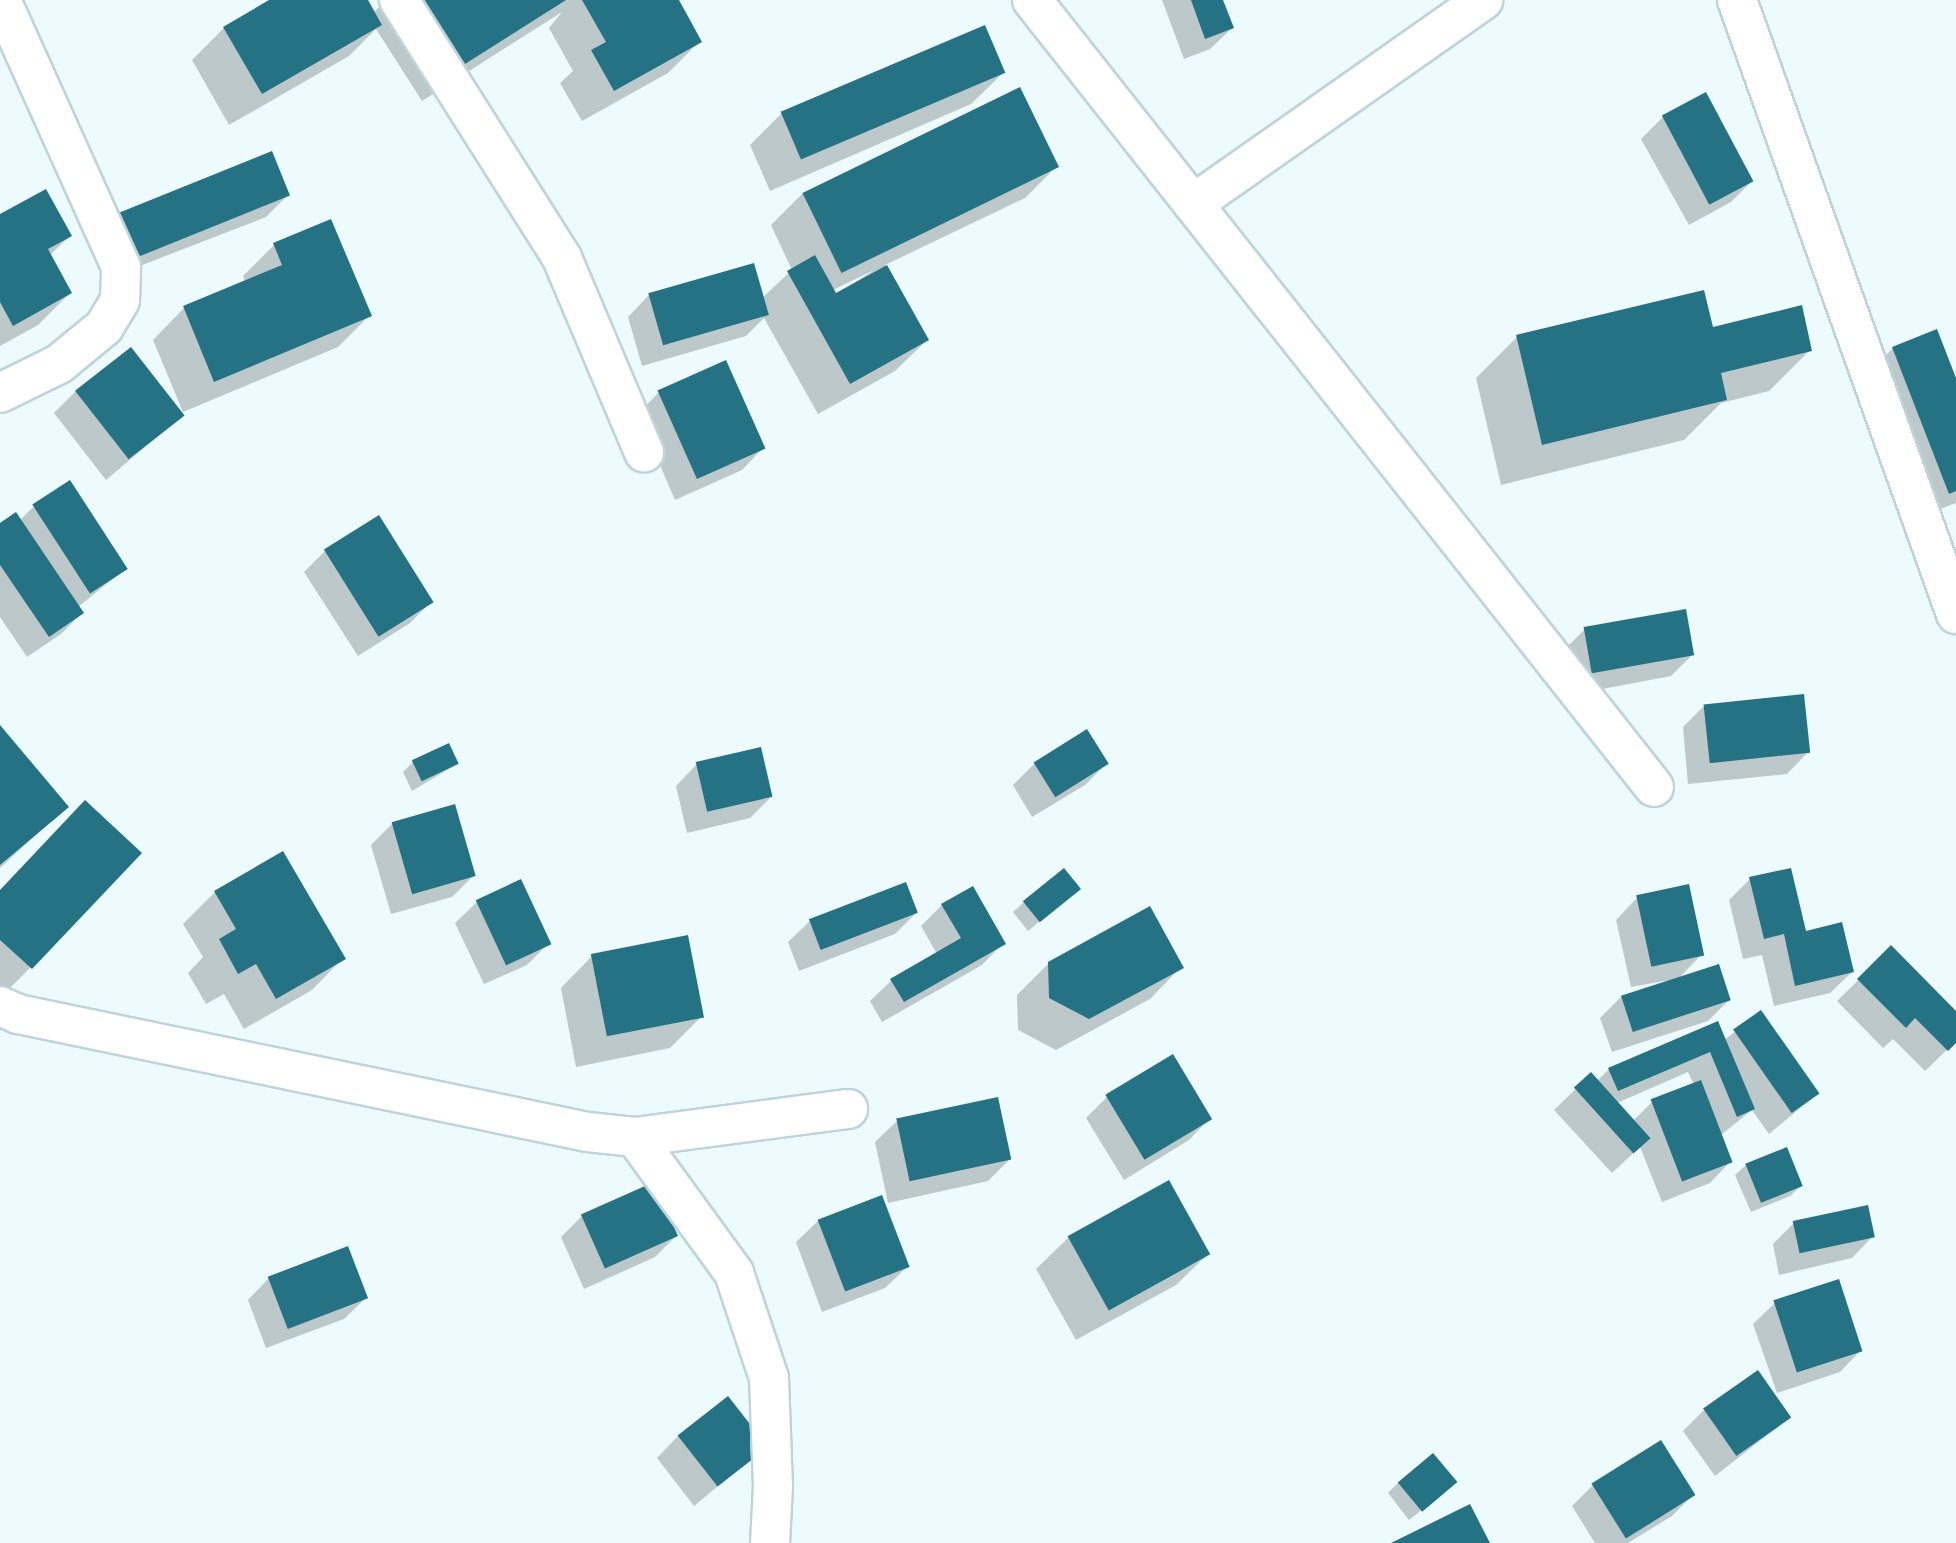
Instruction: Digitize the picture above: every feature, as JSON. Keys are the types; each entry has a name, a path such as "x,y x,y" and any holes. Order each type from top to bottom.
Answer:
{"street":[{"path":"0,393 59,364 104,327 120,300 121,267 1,0"},
{"path":"400,0 562,258 644,452"},
{"path":"1032,0 1654,787"},
{"path":"1193,204 1483,0"},
{"path":"1737,0 1956,614"},
{"path":"0,1006 18,1014 574,1130 635,1136 848,1109"},
{"path":"635,1136 734,1273 769,1378 773,1486 770,1543"}],"building":[{"path":"269,0 368,0 382,25 262,94 223,27"},
{"path":"409,0 566,0 454,71"},
{"path":"582,0 679,0 702,42 614,91 591,50 606,42"},
{"path":"1191,0 1223,0 1234,28 1205,39"},
{"path":"985,25 1005,73 801,160 781,112"},
{"path":"1020,87 1059,167 842,273 802,193"},
{"path":"1706,92 1753,181 1709,205 1662,115"},
{"path":"272,151 290,196 137,257 119,213"},
{"path":"46,189 72,236 48,249 72,293 13,326 0,302 0,214"},
{"path":"331,219 372,316 214,382 183,306 282,265 273,243"},
{"path":"815,255 836,293 887,265 929,340 850,384 787,271"},
{"path":"754,263 769,315 663,345 648,293"},
{"path":"1704,290 1713,327 1802,305 1812,351 1721,373 1727,400 1542,445 1516,335"},
{"path":"1937,329 1956,378 1956,491 1949,494 1892,347"},
{"path":"131,347 185,416 129,459 75,391"},
{"path":"726,360 765,449 697,479 657,391"},
{"path":"70,480 128,569 90,593 32,505"},
{"path":"16,512 84,613 49,637 0,565 0,523"},
{"path":"379,515 434,602 378,637 324,549"},
{"path":"1686,609 1694,655 1592,673 1584,627"},
{"path":"1804,694 1810,753 1710,763 1704,705"},
{"path":"0,725 69,807 0,865"},
{"path":"1087,729 1109,764 1055,797 1034,762"},
{"path":"449,743 459,764 422,781 412,760"},
{"path":"761,747 772,797 707,812 696,762"},
{"path":"85,800 142,853 32,969 0,940 0,890"},
{"path":"455,804 476,876 412,894 392,822"},
{"path":"283,851 346,959 276,999 256,964 238,974 219,939 236,929 214,891"},
{"path":"1064,868 1081,889 1040,922 1023,901"},
{"path":"1791,868 1806,931 1842,922 1854,972 1795,986 1784,934 1764,939 1749,877"},
{"path":"521,879 551,944 506,965 476,900"},
{"path":"906,882 918,913 821,950 809,919"},
{"path":"1689,884 1704,955 1651,967 1636,895"},
{"path":"973,886 1006,944 904,1002 890,979 961,938 941,904"},
{"path":"1150,906 1184,968 1089,1019 1049,998 1048,962"},
{"path":"688,935 704,1017 607,1036 591,954"},
{"path":"1891,945 1956,1011 1956,1043 1948,1051 1915,1018 1906,1028 1857,979"},
{"path":"1719,964 1731,1000 1633,1032 1621,996"},
{"path":"1761,1010 1820,1094 1792,1113 1733,1030"},
{"path":"1718,1021 1755,1109 1737,1117 1710,1052 1618,1091 1608,1068"},
{"path":"1173,1054 1212,1119 1144,1160 1105,1095"},
{"path":"1591,1072 1651,1138 1633,1154 1574,1087"},
{"path":"1701,1080 1733,1162 1682,1182 1651,1099"},
{"path":"998,1097 1011,1160 910,1181 896,1119"},
{"path":"1787,1147 1803,1186 1761,1203 1745,1164"},
{"path":"1169,1180 1210,1254 1109,1311 1068,1236"},
{"path":"654,1182 678,1236 605,1268 581,1215"},
{"path":"882,1195 910,1267 845,1292 818,1220"},
{"path":"1868,1205 1875,1237 1800,1253 1793,1221"},
{"path":"348,1246 368,1298 288,1329 268,1277"},
{"path":"1839,1279 1862,1351 1797,1373 1773,1300"},
{"path":"1758,1370 1791,1418 1736,1456 1703,1408"},
{"path":"728,1396 768,1447 718,1487 678,1435"},
{"path":"1661,1440 1695,1495 1626,1539 1591,1483"},
{"path":"1433,1453 1457,1482 1422,1512 1398,1483"},
{"path":"1470,1504 1490,1543 1391,1543"}]}
